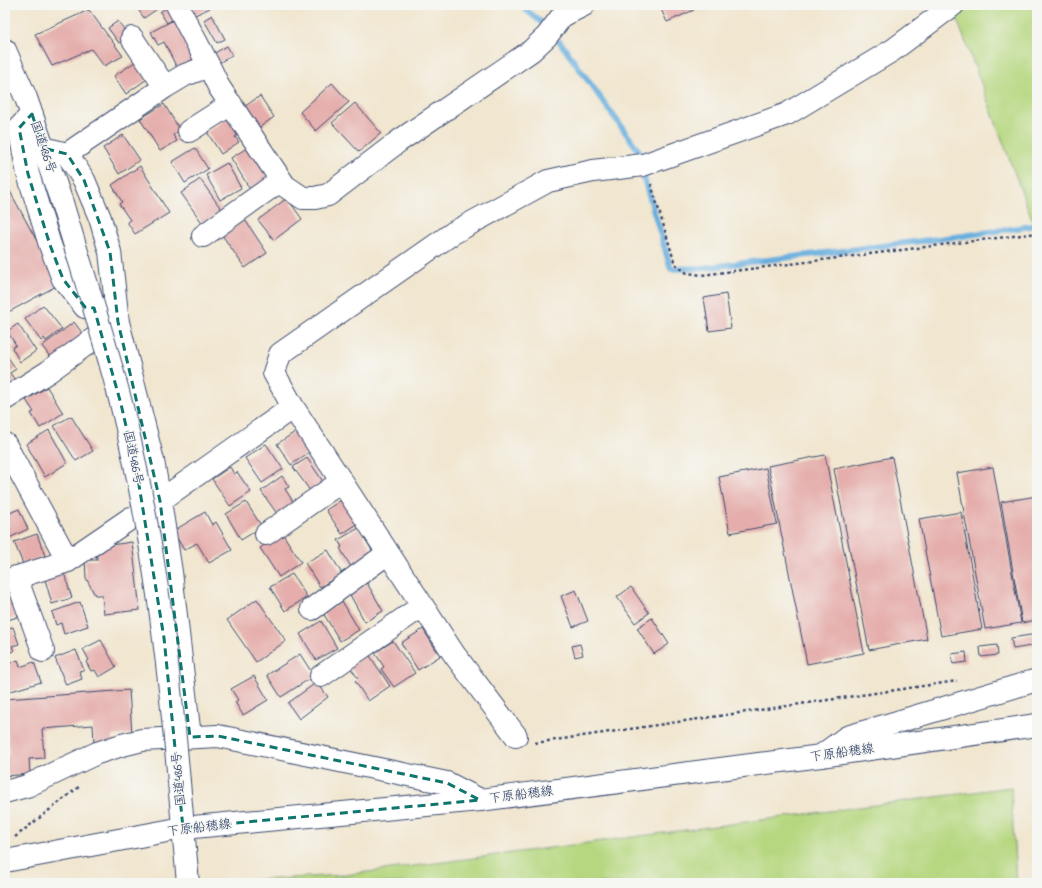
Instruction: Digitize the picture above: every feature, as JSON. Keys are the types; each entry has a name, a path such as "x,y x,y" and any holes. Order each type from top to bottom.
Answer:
{"main road":[{"path":"177,5 219,87 285,186 303,198 315,198 328,195 398,141 530,51 547,36 562,16 584,5"},
{"path":"516,736 454,654 293,407 274,373 280,354 453,233 548,181 593,171 643,165 787,114 893,50 953,5"},
{"path":"132,38 165,87"},
{"name":"国道486号","path":"5,50 32,114 62,203 105,342 138,479 164,638 188,883"},
{"path":"67,154 165,87 185,75 209,66"},
{"path":"189,131 231,104"},
{"path":"32,114 20,128 28,174 50,246 63,279 85,307 117,316"},
{"path":"43,148 67,154 84,180 100,218 110,252 117,316 153,461 157,503 173,587 190,737"},
{"path":"203,236 281,180"},
{"path":"5,399 48,372 117,316"},
{"path":"157,503 293,407"},
{"path":"5,444 68,561"},
{"path":"266,534 342,481"},
{"path":"43,651 10,579 68,561 132,518"},
{"path":"312,609 388,553"},
{"path":"321,676 422,606"},
{"path":"821,756 847,738 1037,680"},
{"name":"下原船穂線","path":"8,851 183,828 480,800 821,756 1037,726"},
{"path":"5,792 27,786 97,753 122,745 142,740 218,736 447,783 480,800"}],"path":[{"path":"643,165 675,264 686,273 702,275 1037,233"},
{"path":"516,736 531,744 965,680"},
{"path":"8,851 49,808 83,783"}],"highlighted area":[{"path":"32,114 43,148 67,154 84,180 110,252 118,322 160,501 190,737 218,736 447,783 480,800 183,828 164,638 138,479 121,404 94,308 85,307 63,279 50,245 28,174 19,128"}],"green space":[{"path":"967,5 1037,5 1037,222 1033,222 955,14"},
{"path":"1011,787 1016,883 197,883 345,875"}],"building":[{"path":"141,5 163,5 144,18 137,8"},
{"path":"171,5 180,15 167,23 160,12"},
{"path":"189,5 208,5 210,8 195,15"},
{"path":"659,5 691,5 694,10 667,22"},
{"path":"89,10 123,56 104,66 91,49 52,66 35,34"},
{"path":"212,15 225,39 217,43 204,20"},
{"path":"177,18 195,58 177,68 164,42 158,45 151,32"},
{"path":"118,21 129,36 119,43 108,28"},
{"path":"227,46 232,55 219,63 213,54"},
{"path":"135,62 147,79 126,94 114,76"},
{"path":"332,83 349,102 316,131 300,112"},
{"path":"260,96 274,117 257,129 242,108"},
{"path":"355,103 381,133 359,152 332,123"},
{"path":"164,104 180,130 173,135 177,141 160,151 140,119"},
{"path":"229,117 240,133 235,137 239,142 221,154 207,132"},
{"path":"123,135 140,160 119,174 103,148"},
{"path":"250,146 269,180 251,191 231,158"},
{"path":"195,148 208,169 185,183 172,162"},
{"path":"227,163 241,188 220,200 206,175"},
{"path":"140,166 169,213 135,234 127,222 130,220 119,204 122,202 112,185"},
{"path":"200,179 222,210 203,224 181,193"},
{"path":"5,182 60,284 5,314"},
{"path":"287,198 302,219 274,240 258,220"},
{"path":"245,220 267,253 245,268 222,235"},
{"path":"726,294 731,328 709,331 704,298"},
{"path":"43,305 62,329 46,341 44,338 41,341 25,319"},
{"path":"74,322 86,338 54,362 42,346"},
{"path":"18,324 36,351 20,362 12,348 16,345 7,331"},
{"path":"5,353 16,369 10,373 15,380 5,387"},
{"path":"47,387 63,413 40,428 31,413 34,412 26,400"},
{"path":"71,416 93,451 76,461 54,426"},
{"path":"301,428 315,448 291,465 277,444"},
{"path":"49,430 67,463 45,477 26,444"},
{"path":"266,444 283,469 262,483 245,458"},
{"path":"825,455 864,653 807,664 768,466"},
{"path":"892,457 927,639 869,650 834,469"},
{"path":"307,458 324,483 311,492 293,467"},
{"path":"230,467 234,474 237,472 251,492 230,506 212,479"},
{"path":"993,467 1021,623 985,629 957,473"},
{"path":"766,468 777,524 730,533 719,477"},
{"path":"282,476 289,487 285,489 294,503 278,515 261,491"},
{"path":"1037,496 1037,620 1022,623 1001,502"},
{"path":"346,497 362,521 342,534 326,510"},
{"path":"246,502 262,527 241,540 226,514"},
{"path":"19,509 28,529 5,540 5,515"},
{"path":"205,512 212,525 216,522 232,550 209,563 197,543 184,550 173,531"},
{"path":"961,512 982,629 941,636 919,519"},
{"path":"359,528 374,554 351,567 340,548 342,547 338,540"},
{"path":"282,533 301,562 279,577 260,548"},
{"path":"37,534 45,556 23,564 14,542"},
{"path":"132,542 140,610 104,614 102,595 95,595 86,578 85,560 97,560 96,547"},
{"path":"328,550 342,574 320,587 305,563"},
{"path":"63,570 72,598 52,604 44,576"},
{"path":"292,574 307,597 285,611 270,587"},
{"path":"367,583 383,611 365,622 349,593"},
{"path":"631,587 649,613 635,623 617,597"},
{"path":"576,590 588,621 573,627 561,596"},
{"path":"12,594 23,615 5,621 5,596"},
{"path":"257,599 286,641 256,662 227,620"},
{"path":"342,601 359,630 340,641 323,613"},
{"path":"80,602 88,626 64,634 61,623 56,625 52,612"},
{"path":"652,618 669,644 654,654 637,628"},
{"path":"321,621 337,648 316,660 300,634"},
{"path":"13,627 19,644 12,646 14,651 5,654 5,629"},
{"path":"423,629 440,656 418,670 401,643"},
{"path":"1037,634 1037,645 1013,649 1011,638"},
{"path":"101,640 116,667 99,677 95,670 91,671 86,662 89,660 83,649"},
{"path":"393,641 415,673 394,687 381,669 384,667 375,653"},
{"path":"580,644 583,655 575,657 572,646"},
{"path":"997,645 998,655 981,657 980,647"},
{"path":"76,650 84,670 79,671 82,679 66,685 55,658"},
{"path":"966,652 967,662 953,664 951,654"},
{"path":"368,653 390,686 368,701 355,681 358,678 349,666"},
{"path":"300,654 314,676 281,697 267,675"},
{"path":"18,660 20,667 34,662 41,682 8,692 5,684 5,665"},
{"path":"254,676 268,700 243,715 235,702 238,700 231,689"},
{"path":"317,682 328,697 299,719 288,703"},
{"path":"129,690 132,734 112,736 113,743 94,744 93,725 42,729 44,758 29,759 30,774 5,776 5,756 9,755 5,699"}],"waterway":[{"path":"520,5 546,26"},
{"path":"560,42 639,151 645,182 671,269 702,268 962,236 1037,225"}]}
